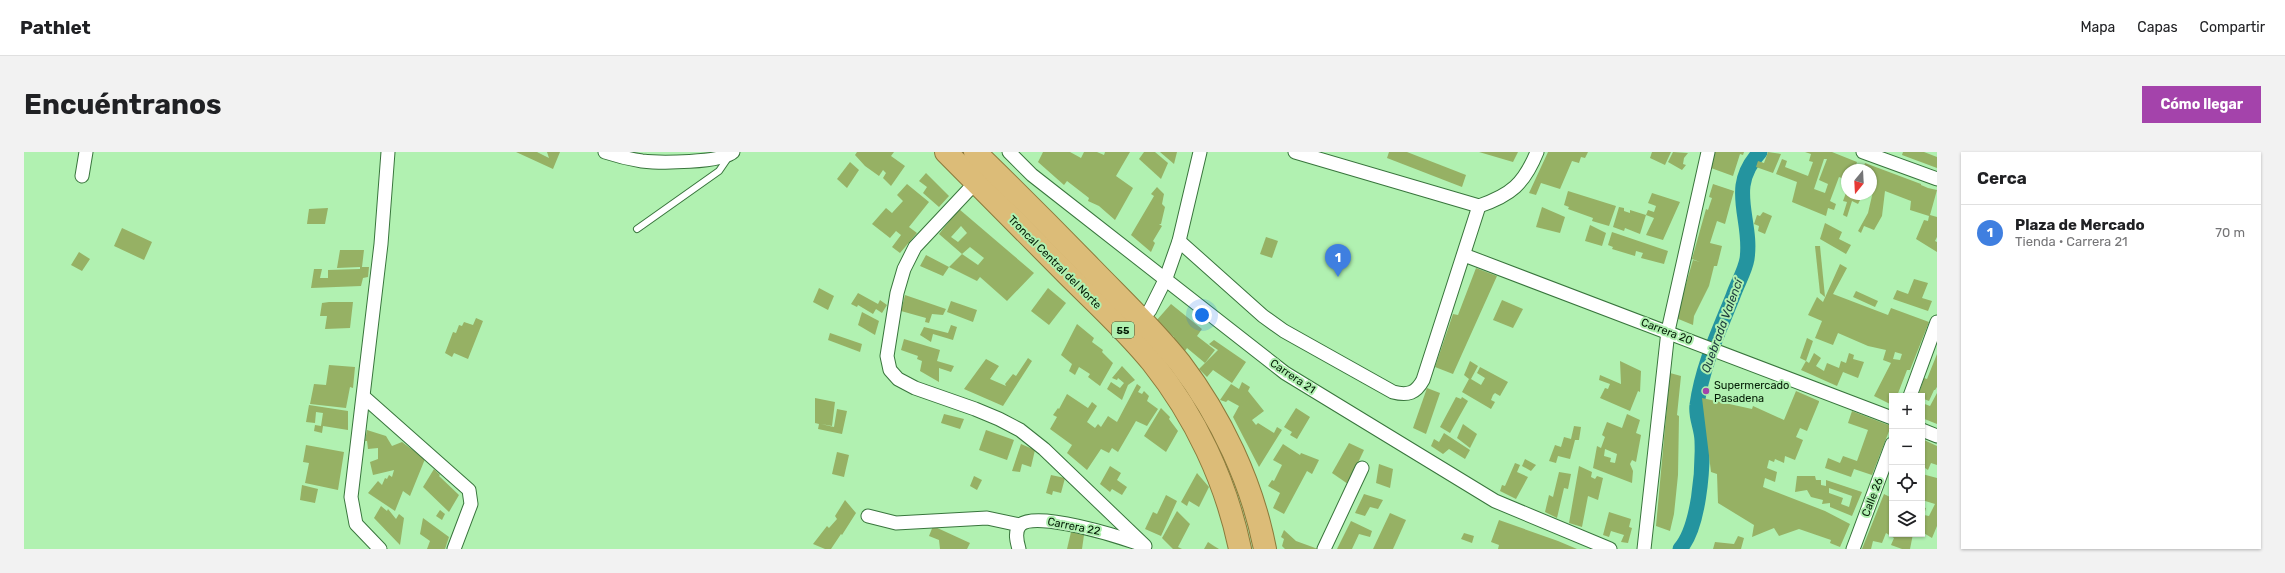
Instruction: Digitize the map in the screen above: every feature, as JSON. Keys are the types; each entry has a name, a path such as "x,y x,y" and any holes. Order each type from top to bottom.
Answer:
{"highway":[{"name":"Troncal Central del Norte","path":"946,152 976,182 1134,327 1179,363 1218,422 1249,492 1265,549"},
{"name":"Troncal Central del Norte","path":"975,152 1134,327 1163,377 1196,428 1221,484 1240,549"}],"street":[{"path":"82,176 86,152"},
{"path":"380,549 356,524 351,508 352,485 364,397 381,244 388,152"},
{"path":"605,152 624,158 668,162 720,158 732,153"},
{"name":"Carrera 21","path":"1009,152 1032,175 1291,377 1495,500 1610,549"},
{"path":"1134,327 1150,310 1166,278 1179,241 1200,152"},
{"path":"1295,152 1333,157 1479,206 1509,193 1519,184 1530,169 1537,152"},
{"path":"1644,549 1668,331 1708,152"},
{"path":"1863,152 1937,180"},
{"path":"976,182 915,247 904,269 897,293 887,356 890,370 898,379 915,388 993,416 1020,430 1044,449 1148,547"},
{"path":"1179,241 1263,316 1284,331 1393,392 1403,395 1412,393 1418,388 1423,380 1479,206"},
{"name":"Carrera 20","path":"1464,255 1705,345 1889,417"},
{"path":"1911,393 1937,322"},
{"path":"364,397 469,490 471,504 454,549"},
{"path":"1925,431 1937,436"},
{"name":"Calle 26","path":"1853,549 1889,452"},
{"path":"1324,549 1362,468"},
{"path":"868,516 896,523 987,518 1020,525 1017,532 1019,549"},
{"name":"Carrera 22","path":"1020,525 1029,521 1042,520 1105,532 1148,547"}],"lane":[{"path":"637,229 719,171 732,153"}],"building":[{"path":"516,152 537,152 549,158 547,152 560,152 553,169"},
{"path":"857,152 894,152 891,156 905,166 891,186 883,178 886,173 883,170 879,176 865,166 855,155"},
{"path":"1043,152 1070,152 1081,158 1084,152 1097,152 1104,155 1105,152 1130,152 1116,176 1133,188 1115,220 1099,206 1088,201 1089,198 1067,181 1064,185 1038,162"},
{"path":"1144,152 1155,152 1168,163 1161,179 1139,159"},
{"path":"1160,152 1177,152 1174,164"},
{"path":"1389,152 1407,152 1466,175 1462,187 1387,158"},
{"path":"1479,152 1518,152 1513,162"},
{"path":"1548,152 1588,152 1585,158 1581,157 1579,163 1572,161 1560,189 1541,183 1536,195 1529,193"},
{"path":"1652,152 1671,152 1665,165 1650,158"},
{"path":"1673,152 1688,153 1684,158 1683,164 1686,165 1682,170 1668,162"},
{"path":"1715,152 1744,152 1743,155 1740,154 1733,176 1711,168"},
{"path":"1768,152 1781,154 1773,173 1756,167 1758,161 1764,163"},
{"path":"1805,152 1832,152 1857,162 1856,164 1841,164 1841,178 1839,177 1830,201 1836,204 1834,210 1828,208 1826,216 1792,202 1797,182 1776,174 1782,159 1787,161 1785,167 1808,176 1813,162 1809,161 1811,154","holes":["1824,159 1827,159 1819,180 1828,184 1825,193 1814,189"]},
{"path":"1903,152 1924,152 1937,157 1937,168 1902,155"},
{"path":"850,162 859,170 847,188 837,179"},
{"path":"1877,168 1928,188 1937,190 1930,215 1937,217 1937,237 1935,241 1937,242 1937,252 1916,239 1924,220 1928,221 1929,216 1910,210 1911,201 1885,191 1882,216 1874,230 1864,226 1861,233 1858,231 1868,213 1871,200 1877,200"},
{"path":"926,173 949,196 939,207 923,193 927,187 919,181"},
{"path":"907,184 929,202 909,227 917,233 900,253 892,247 901,235 896,231 890,238 872,224 886,208 892,213 903,201 897,195"},
{"path":"1713,184 1734,191 1725,224 1717,221 1710,243 1722,246 1717,266 1714,266 1709,286 1694,316 1693,325 1676,318 1693,260 1700,262 1692,259 1706,209 1708,210 1712,198 1709,197"},
{"path":"1157,187 1164,194 1162,204 1165,207 1161,224 1159,224 1162,226 1153,241 1155,243 1151,252 1131,235 1154,196 1151,194"},
{"path":"1568,191 1616,206 1609,226 1592,221 1593,218 1568,209 1569,207 1564,205"},
{"path":"1652,193 1680,202 1663,240 1646,235 1654,218 1646,215 1648,210 1654,212 1656,206 1648,203"},
{"path":"1860,200 1858,204 1852,201 1847,217 1843,215 1847,202 1843,201"},
{"path":"1542,207 1565,217 1560,233 1536,227"},
{"path":"1619,207 1624,208 1624,211 1630,213 1630,210 1646,215 1640,234 1625,228 1624,231 1613,227"},
{"path":"328,208 325,224 307,224 309,209"},
{"path":"959,209 1034,273 1007,301 980,277 977,281 949,267 962,254 939,234","holes":["961,226 967,233 958,242 951,237","970,247 984,258 978,265 962,254"]},
{"path":"1763,212 1772,216 1765,234 1758,231 1759,226 1754,224 1757,215 1760,216"},
{"path":"1825,223 1842,232 1839,239 1851,245 1846,254 1820,239"},
{"path":"1590,225 1606,233 1602,246 1585,241"},
{"path":"122,228 152,242 144,260 114,246"},
{"path":"1612,232 1668,251 1664,264 1641,258 1643,253 1636,251 1635,256 1612,249 1613,247 1608,245"},
{"path":"1266,237 1278,241 1272,258 1260,254"},
{"path":"1815,246 1820,246 1825,297 1820,293"},
{"path":"340,250 364,250 362,267 369,267 368,277 363,278 361,286 311,288 314,269 322,269 320,278 328,278 328,270 360,269 360,267 337,268"},
{"path":"79,252 90,259 82,271 71,265"},
{"path":"926,255 949,267 943,276 920,266"},
{"path":"1840,264 1847,268 1833,294 1888,315 1891,308 1929,322 1910,370 1907,370 1898,393 1889,393 1889,404 1874,396 1891,363 1883,360 1886,350 1868,346 1838,333 1833,345 1815,338 1822,321 1808,315 1817,297 1823,302","holes":["1895,352 1902,354 1900,360 1893,359"]},
{"path":"1476,268 1497,276 1453,374 1435,367 1453,314 1458,315"},
{"path":"1914,279 1928,283 1922,298 1932,301 1928,311 1893,299 1897,290 1908,294"},
{"path":"819,288 834,296 828,310 813,302"},
{"path":"1048,288 1066,303 1049,325 1031,311"},
{"path":"1856,291 1878,301 1875,307 1853,297"},
{"path":"858,293 878,304 880,300 887,305 882,313 876,309 873,314 858,305 857,307 851,304"},
{"path":"905,295 946,309 943,315 932,314 929,323 925,322 926,318 901,311"},
{"path":"1502,300 1523,309 1513,328 1493,320"},
{"path":"951,301 977,310 973,322 947,312"},
{"path":"353,302 350,328 325,329 327,316 320,316 322,303"},
{"path":"1171,304 1202,329 1197,336 1215,350 1205,363 1187,348 1185,351 1174,343 1174,337 1156,321"},
{"path":"862,312 879,321 875,335 858,325"},
{"path":"476,318 483,321 468,359 454,353 452,357 445,353 453,332 456,333 459,325 462,326 464,322 473,325"},
{"path":"1077,324 1094,338 1092,342 1103,350 1102,352 1113,363 1100,386 1088,377 1090,374 1079,367 1075,375 1069,371 1072,364 1061,355"},
{"path":"951,325 957,327 953,340 933,334 931,342 920,335 924,327 948,333"},
{"path":"830,333 862,344 860,352 828,340"},
{"path":"1807,338 1813,341 1806,361 1800,358"},
{"path":"904,339 940,350 937,361 954,366 951,372 939,368 939,382 920,371 922,361 917,359 918,356 901,350"},
{"path":"1214,340 1246,362 1232,383 1213,370 1207,377 1199,369 1218,350 1209,344"},
{"path":"1814,353 1821,358 1816,366 1824,371 1827,363 1839,368 1841,361 1846,363 1849,353 1854,355 1853,359 1864,362 1858,378 1843,372 1837,386 1801,370 1806,361 1809,363"},
{"path":"1937,354 1937,387 1929,401 1925,399 1925,393 1919,393 1924,378 1927,379"},
{"path":"1028,358 1032,361 1003,406 964,389 986,359 999,366 990,379 1006,386 1005,384 1013,374 1016,376"},
{"path":"1470,361 1478,366 1471,379 1481,385 1485,378 1477,373 1480,367 1508,382 1500,396 1495,393 1493,395 1491,400 1495,402 1491,409 1462,392 1469,379 1464,375"},
{"path":"1620,361 1641,371 1640,392 1638,391 1630,411 1600,398 1605,388 1608,389 1610,384 1599,380 1600,375 1621,384"},
{"path":"329,365 355,367 353,388 350,387 346,408 310,404 314,384 326,385"},
{"path":"1122,366 1135,380 1128,385 1122,400 1107,389 1111,382 1120,388 1124,383 1118,378 1117,380 1112,378"},
{"path":"1670,373 1681,376 1677,415 1679,416 1678,475 1674,514 1670,531 1656,526"},
{"path":"1242,382 1250,387 1248,391 1264,411 1252,420 1256,425 1258,423 1274,433 1277,427 1282,430 1259,467 1233,417 1239,406 1228,400 1226,402 1220,400 1231,384 1239,389"},
{"path":"1137,384 1141,387 1138,392 1142,394 1144,391 1149,396 1147,401 1158,409 1147,426 1136,421 1118,452 1112,448 1109,453 1101,449 1087,470 1067,453 1072,445 1050,429 1057,417 1053,415 1058,408 1059,409 1067,394 1088,408 1092,402 1097,406 1087,422 1095,428 1098,424 1101,427 1108,416 1117,422"},
{"path":"1427,388 1440,393 1426,434 1413,428"},
{"path":"1796,391 1819,402 1807,431 1800,428 1796,437 1803,440 1795,460 1785,456 1784,463 1775,459 1774,462 1769,460 1767,468 1777,472 1775,482 1765,478 1763,487 1825,511 1850,524 1840,547 1830,543 1831,540 1799,529 1779,536 1774,528 1752,537 1754,525 1718,503 1717,474 1711,472 1702,398 1752,409 1753,406 1784,420"},
{"path":"1937,393 1937,424 1925,419 1925,404 1930,406"},
{"path":"1456,397 1461,399 1462,397 1468,401 1450,433 1440,427"},
{"path":"815,398 835,402 832,426 821,424 834,427 837,409 847,411 842,434 818,429 819,424 815,423"},
{"path":"309,405 348,411 348,430 323,426 322,433 314,431 315,425 321,426 323,413 316,412 315,423 306,422"},
{"path":"1161,408 1170,417 1169,419 1178,431 1166,452 1144,436"},
{"path":"1296,408 1310,417 1297,439 1290,435 1292,432 1284,427"},
{"path":"1852,411 1889,425 1889,431 1872,475 1854,469 1851,477 1825,468 1828,458 1840,463 1843,456 1857,461 1868,430 1848,423"},
{"path":"944,414 964,419 960,429 941,423"},
{"path":"1627,414 1640,420 1636,433 1641,435 1636,462 1632,460 1630,464 1633,471 1632,483 1593,468 1597,446 1601,448 1605,437 1602,435 1607,422 1622,428","holes":["1605,449 1617,454 1615,463 1610,462 1611,458 1604,456"]},
{"path":"1463,424 1477,434 1470,448 1457,438"},
{"path":"1574,426 1581,427 1579,440 1575,440 1570,459 1558,456 1556,463 1549,461 1555,445 1561,447 1564,437 1571,439"},
{"path":"367,430 386,436 392,446 402,442 425,459 410,496 403,491 395,511 368,493 378,481 382,485 385,478 387,479 389,475 392,477 394,470 373,475 370,462 378,459 378,448 368,449 367,441 365,441"},
{"path":"986,430 1014,440 1007,460 979,450"},
{"path":"1444,433 1470,450 1465,459 1449,449 1443,454 1431,446 1434,439 1439,442"},
{"path":"1925,440 1937,446 1937,465 1931,463 1928,470 1925,468"},
{"path":"1349,443 1364,450 1348,484 1332,473"},
{"path":"1021,444 1035,450 1031,467 1022,464 1020,472 1012,471"},
{"path":"1283,444 1300,455 1301,453 1319,460 1312,474 1307,471 1284,514 1273,508 1280,493 1268,486 1272,480 1274,481 1282,465 1273,460"},
{"path":"306,445 344,452 338,490 305,483 309,463 303,462"},
{"path":"837,452 849,455 844,477 832,474"},
{"path":"1525,459 1536,465 1531,471 1522,466"},
{"path":"1515,463 1520,465 1517,472 1528,477 1516,499 1500,491 1502,485 1505,486"},
{"path":"1379,464 1393,469 1390,488 1376,483"},
{"path":"1110,466 1121,473 1117,480 1127,487 1122,495 1112,489 1110,492 1100,484"},
{"path":"1579,466 1592,472 1591,477 1595,479 1597,476 1603,478 1598,500 1588,496 1582,527 1569,523"},
{"path":"434,469 440,475 439,476 459,495 449,512 423,487"},
{"path":"1559,472 1571,474 1568,489 1564,488 1557,518 1545,512 1549,495 1553,497"},
{"path":"1197,473 1209,487 1199,507 1189,501 1187,506 1181,502"},
{"path":"1051,475 1065,478 1061,493 1053,491 1052,495 1046,493"},
{"path":"1925,475 1937,478 1937,526 1932,538 1925,534 1925,515 1929,516 1935,504 1925,501"},
{"path":"974,476 982,480 977,490 970,486"},
{"path":"1797,476 1815,476 1816,480 1821,480 1821,485 1826,486 1826,480 1862,492 1852,516 1830,507 1830,503 1822,504 1823,500 1811,497 1807,490 1795,492","holes":["1829,488 1852,496 1849,507 1841,504 1843,498 1829,493"]},
{"path":"302,485 318,489 315,503 300,500"},
{"path":"1364,494 1383,500 1378,509 1370,507 1365,516 1355,513"},
{"path":"1884,494 1889,496 1889,535 1886,533 1882,543 1873,541 1871,549 1862,549"},
{"path":"1166,495 1177,501 1161,536 1145,529 1153,512 1157,514"},
{"path":"845,500 856,513 842,535 841,534 831,549 825,549 813,544 827,526 829,528 837,519 835,516"},
{"path":"381,506 387,511 388,509 396,519 399,514 404,518 400,545 374,518"},
{"path":"440,510 445,514 442,520 436,516"},
{"path":"1177,511 1190,524 1178,547 1182,549 1173,549 1162,538"},
{"path":"1609,512 1631,519 1629,527 1632,528 1628,543 1621,542 1624,535 1611,531 1609,537 1603,535"},
{"path":"1390,513 1406,520 1393,549 1373,549"},
{"path":"423,518 449,537 445,549 427,549 430,541 420,534"},
{"path":"1499,520 1577,549 1498,549 1499,545 1491,542"},
{"path":"1351,521 1372,531 1370,537 1359,534 1352,549 1337,549"},
{"path":"933,526 970,543 967,549 940,549 939,540 929,536"},
{"path":"1284,530 1296,541 1318,549 1285,549 1282,546 1284,539 1281,537"},
{"path":"1071,532 1084,535 1082,549 1067,549"},
{"path":"1464,533 1474,536 1472,543 1461,539"},
{"path":"1738,536 1744,538 1741,549 1713,549 1715,542 1734,544"},
{"path":"1892,537 1912,537 1910,549 1902,549 1891,545 1894,538"},
{"path":"1208,542 1214,546 1219,549 1204,549"}],"waterway":[{"name":"Quebrada Valencí","path":"1680,549 1692,527 1696,513 1702,467 1702,441 1697,409 1699,391 1712,349 1746,264 1748,244 1743,204 1744,178 1750,165 1760,152"}],"place":[{"name":"Plaza de Mercado","path":"1338,277"},
{"name":"Supermercado Pasadena","path":"1706,391"}]}
